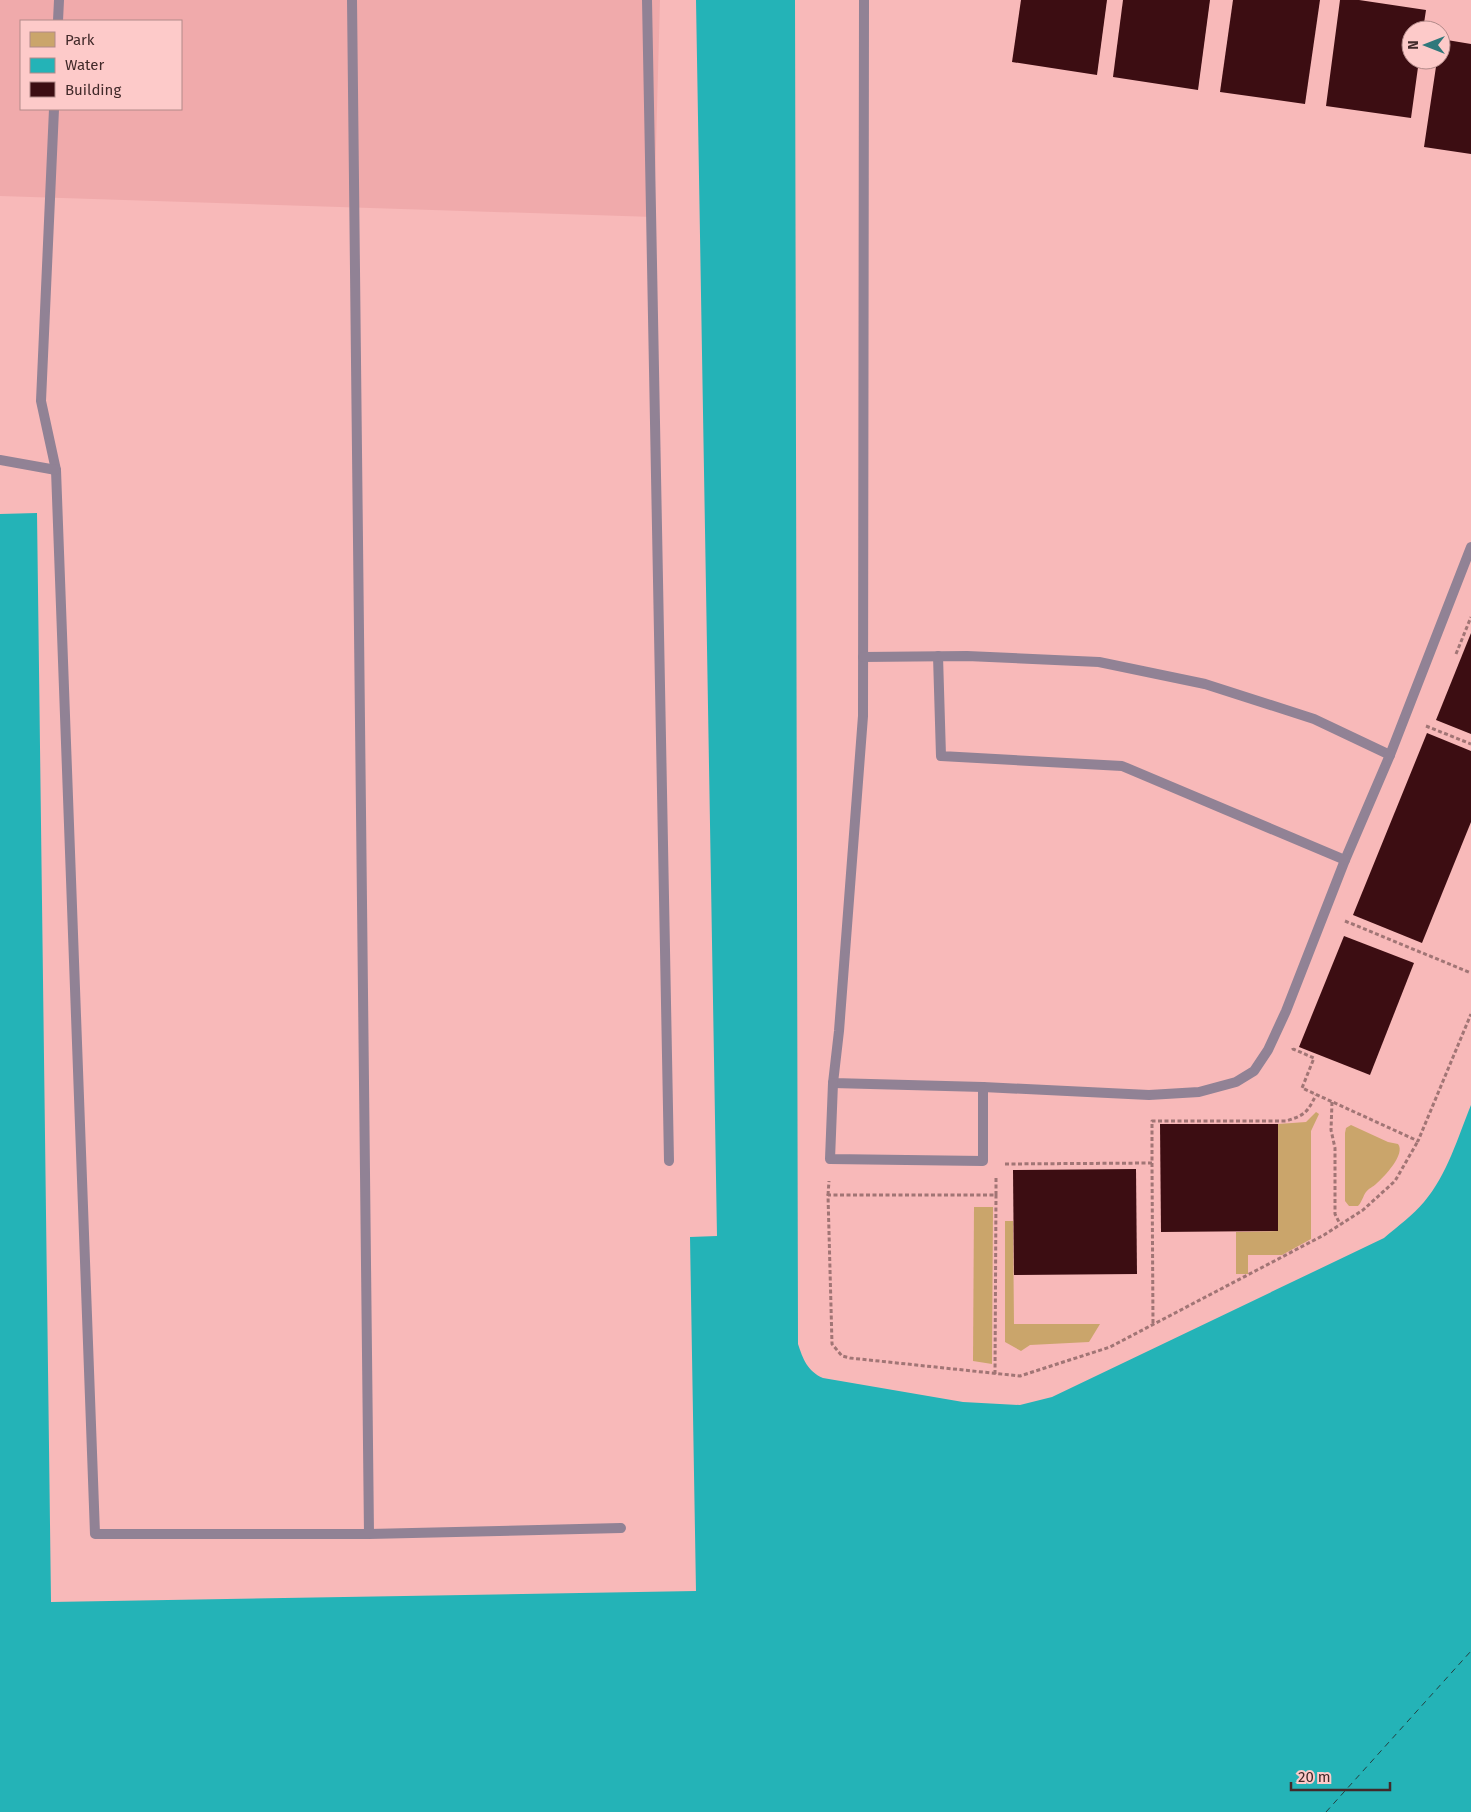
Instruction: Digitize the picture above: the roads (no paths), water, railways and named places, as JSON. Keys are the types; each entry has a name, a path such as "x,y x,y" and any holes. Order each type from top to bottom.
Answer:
{"lane":[{"path":"58,20 59,0"},
{"path":"352,0 370,1534"},
{"path":"647,0 668,1161"},
{"path":"864,0 863,716 839,1031 832,1083 830,1159 983,1161 984,1087"},
{"path":"54,110 41,401 56,470 95,1534 370,1534 621,1528"},
{"path":"0,460 56,470"},
{"path":"832,1083 1148,1094 1199,1092 1236,1082 1254,1072 1268,1050 1286,1011 1345,860 1390,755 1471,548"},
{"path":"938,656 941,756 1122,766 1345,860"},
{"path":"863,658 967,656 1099,662 1205,684 1314,719 1390,755"}],"water":[{"path":"696,0 795,0 798,1344 802,1355 809,1368 823,1378 963,1402 1020,1405 1052,1397 1384,1238 1415,1211 1432,1191 1446,1168 1471,1105 1471,1812 0,1812 0,514 37,513 51,1602 696,1591 690,1237 717,1236"}]}
